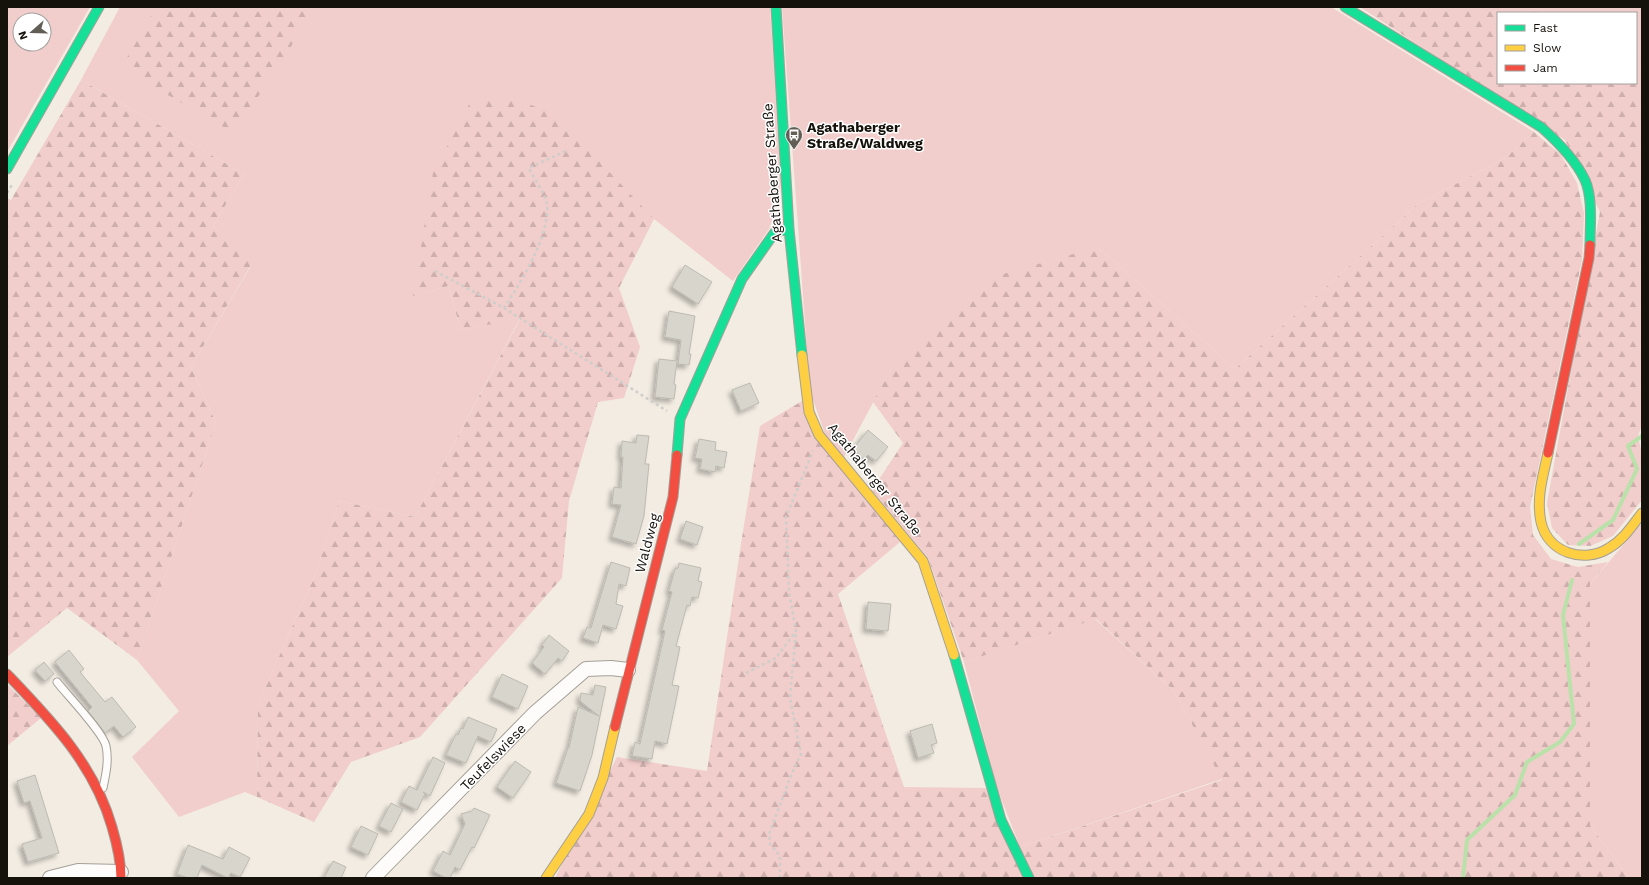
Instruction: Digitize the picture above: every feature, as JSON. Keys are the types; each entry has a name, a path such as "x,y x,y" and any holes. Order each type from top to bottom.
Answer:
{"street":[{"path":"7,169 99,7"},
{"name":"Agathaberger Straße","path":"776,7 789,230 806,396 809,412 819,436 923,561 958,666 1001,820 1029,878"},
{"path":"1345,7 1470,82 1541,127 1563,147 1585,180 1591,211 1589,258 1539,495 1540,518 1547,538 1564,551 1586,557 1607,550 1622,537 1642,514"},
{"name":"Waldweg","path":"546,878 589,814 603,778 628,670 673,497 680,419 742,279 775,232 789,230"},
{"name":"Teufelswiese","path":"373,878 535,713 586,669 611,668 628,670"},
{"path":"7,674 73,745 91,772 102,794 114,830 121,875 78,871 50,878"}],"lane":[{"path":"57,682 106,744 107,767 102,794"}],"path":[{"path":"504,308 524,279 546,223 547,202 529,168 566,151"},
{"path":"435,271 504,308 680,419"},
{"path":"780,878 780,856 770,844 769,834 792,773 801,754 790,698 796,631 789,592 786,517 819,436"},
{"path":"746,673 776,658 796,631"}],"green space":[{"path":"7,7 90,7 7,152"},
{"path":"120,7 770,7 781,182 778,202 769,229 733,281 654,219 413,296 448,286 461,330 520,318 415,517 339,501 316,573 258,704 257,797 245,792 179,817 132,757 179,711 137,660 216,423 191,367 251,266 213,226 244,174 81,80"},
{"path":"156,7 317,7 234,133 121,68"},
{"path":"782,7 1331,7 1534,132 1505,158 1418,204 1235,369 1098,247 892,367 844,457 825,434 810,391"},
{"path":"1360,7 1532,7 1544,12 1497,12 1497,84 1637,84 1637,54 1642,56 1642,425 1638,436 1642,454 1642,500 1613,536 1590,546 1568,545 1552,528 1547,503 1600,212 1565,140"},
{"path":"1532,7 1642,7 1642,56 1637,54 1637,12 1544,12"},
{"path":"81,80 244,174 213,226 251,265 191,367 216,423 137,660 67,608 7,657 7,198 11,200"},
{"path":"473,97 518,99 556,116 654,219 619,288 640,347 624,398 598,402 569,501 562,578 420,737 351,762 314,822 257,797 258,704 316,573 339,501 415,517 520,319 461,330 448,286 413,296 433,173"},
{"path":"1534,132 1561,155 1577,183 1584,213 1582,260 1530,507 1533,535 1551,559 1578,567 1608,562 1590,584 1590,825 1629,878 555,878 617,757 707,771 760,426 802,401 900,542 838,594 904,787 987,788 1020,847 1222,780 1174,691 1096,619 964,662 928,558 872,490 903,443 873,402 892,367 985,279 1098,247 1235,369 1418,204 1505,158"},
{"path":"1642,523 1642,878 1629,878 1590,825 1590,584"},
{"path":"1095,619 1174,691 1222,779 1020,847 997,788 964,662"},
{"path":"7,684 41,718 7,746"}],"building":[{"path":"685,265 712,282 698,304 672,287"},
{"path":"669,311 695,316 689,354 691,354 689,365 678,364 681,340 665,337"},
{"path":"659,359 677,361 674,399 655,397"},
{"path":"750,383 759,403 741,411 732,390"},
{"path":"868,430 888,447 876,461 868,455 864,459 853,449"},
{"path":"637,435 649,436 645,464 649,464 644,516 636,544 612,537 621,505 612,504 614,487 621,488 623,457 621,457 622,441 636,443"},
{"path":"699,439 716,442 715,450 727,452 724,468 716,466 715,472 700,469 702,459 695,458"},
{"path":"686,521 703,527 697,545 680,539"},
{"path":"611,562 630,568 626,586 619,584 616,604 623,606 616,629 603,625 598,643 583,638 587,627 591,628"},
{"path":"679,563 701,568 698,581 702,582 698,598 692,597 690,606 687,605 676,646 680,647 672,685 679,686 667,744 655,741 652,759 632,756 635,742 640,744 665,631 662,630 672,592 669,591 675,569 678,568"},
{"path":"868,602 891,604 888,631 866,629"},
{"path":"549,635 569,651 562,661 558,658 545,674 532,663 544,647 542,645"},
{"path":"69,650 84,669 80,672 105,702 112,697 136,727 123,737 114,726 105,733 88,711 92,707 55,662"},
{"path":"44,662 54,674 45,681 35,670"},
{"path":"502,674 528,686 518,709 492,697"},
{"path":"595,685 606,687 592,755 580,791 556,783 569,748 578,707 599,716 580,701 581,693 593,695"},
{"path":"468,717 497,729 491,742 478,736 466,763 446,755 456,734 458,735 461,728 463,729"},
{"path":"932,724 937,743 931,745 934,753 918,758 910,731"},
{"path":"433,757 445,763 430,796 423,792 425,794 417,810 401,802 409,786 417,790"},
{"path":"515,761 531,772 513,798 497,787"},
{"path":"35,775 59,853 28,862 22,844 42,838 30,801 24,803 17,781"},
{"path":"391,803 403,809 391,832 379,826"},
{"path":"474,808 490,815 474,848 472,847 460,870 455,867 450,878 446,878 433,871 443,851 450,855 465,824 461,814 472,811"},
{"path":"361,826 378,834 368,855 351,847"},
{"path":"188,845 223,859 229,847 250,858 240,877 231,873 228,878 202,865 197,878 188,878 177,874"},
{"path":"333,861 346,867 341,878 324,878"}],"waterway":[{"path":"1579,544 1613,520 1637,469 1628,446 1642,436"},
{"path":"1463,878 1467,840 1515,795 1527,762 1560,742 1574,724 1563,615 1572,580"}],"traffic: fast":[{"path":"7,169 99,7"},
{"path":"776,7 789,229 802,355"},
{"path":"1345,7 1541,127 1554,139 1566,151 1581,172 1588,187 1590,245"},
{"path":"677,455 680,419 742,279 775,232 789,229"},
{"path":"954,655 1001,820 1029,878"}],"traffic: slow":[{"path":"802,355 809,412 819,435 923,561 954,655"},
{"path":"1548,453 1539,504 1541,522 1545,533 1559,548 1568,553 1578,555 1599,553 1619,541 1642,513"},
{"path":"546,878 589,814 603,778 615,727"}],"traffic: jam":[{"path":"1548,453 1589,258 1590,245"},
{"path":"615,727 673,497 677,455"},
{"path":"7,674 55,726 69,744 94,783 104,804 114,833 121,878"}],"place":[{"name":"Agathaberger Straße/Waldweg","path":"794,150"}]}
